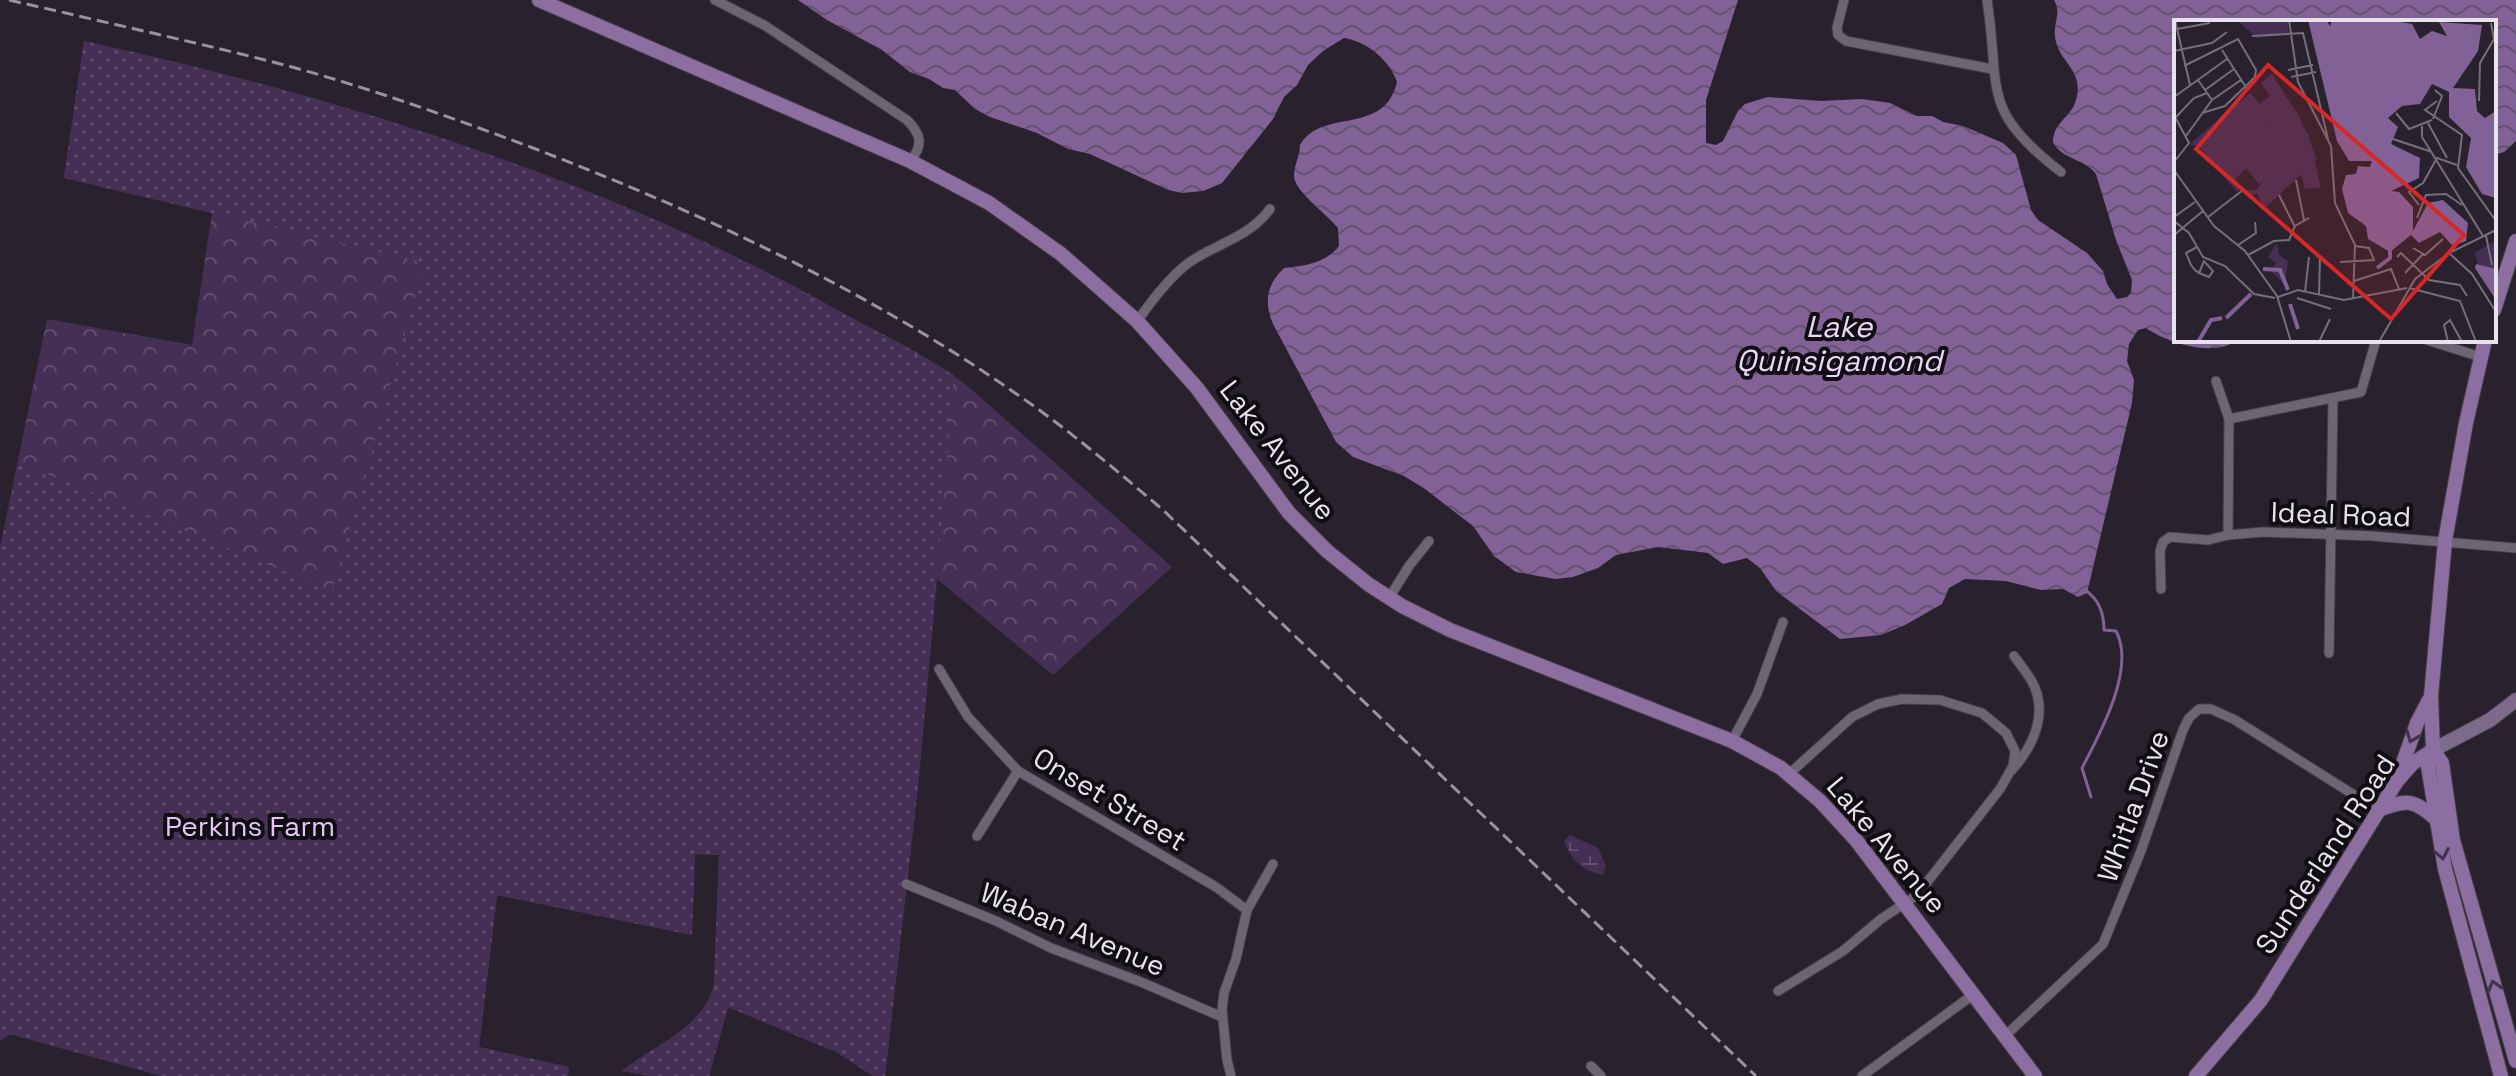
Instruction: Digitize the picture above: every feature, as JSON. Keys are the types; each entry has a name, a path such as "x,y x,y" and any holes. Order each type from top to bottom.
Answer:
{"main road":[{"name":"Lake Avenue","path":"539,0 910,161 964,188 1017,220 1082,271 1137,321 1197,388 1289,513 1332,557 1389,598 1480,643 1732,741 1789,774 1851,833 2035,1076"},
{"path":"2496,301 2516,241"},
{"name":"Sunderland Road","path":"2196,1076 2261,1000 2397,781 2407,768 2433,750 2431,696 2445,541 2485,342"},
{"path":"2397,781 2417,723 2431,696"},
{"path":"2433,750 2428,766 2445,869 2500,1076"},
{"path":"2433,750 2442,763 2453,840 2516,1061"},
{"path":"2378,810 2405,801 2419,805 2436,819"}],"street":[{"path":"715,0 764,25 907,120 921,143 910,161"},
{"path":"1844,0 1837,28 1838,35 1846,41 1992,69"},
{"path":"1987,0 1997,99 2011,126 2033,150 2061,172"},
{"path":"1137,321 1186,265 1250,229 1270,209"},
{"path":"2229,419 2361,392 2375,342"},
{"path":"2433,342 2481,357"},
{"path":"2216,381 2229,419 2228,535"},
{"path":"2329,653 2333,398"},
{"name":"Ideal Road","path":"2161,589 2160,551 2166,539 2208,540 2263,532 2445,541 2516,548"},
{"path":"1389,598 1429,541"},
{"path":"1732,741 1757,694 1783,622"},
{"path":"2007,775 2027,753 2034,739 2037,716 2035,687 2014,656"},
{"name":"Onset Street","path":"939,669 968,717 1018,771 1204,880 1247,910"},
{"path":"1778,991 1843,951 1904,901 1917,895 2013,766 2014,746 2006,733 1990,719 1957,704 1915,698 1878,704 1859,713 1825,739 1789,774"},
{"path":"2433,750 2490,720 2516,700"},
{"name":"Whitla Drive","path":"2005,1036 2103,944 2136,864 2183,730 2189,718 2199,709 2211,709 2235,720 2378,810"},
{"path":"977,836 1018,771"},
{"path":"1231,1076 1222,1017 1224,993 1236,959 1247,910 1273,864"},
{"name":"Waban Avenue","path":"906,884 996,921 1051,948 1222,1017"},
{"path":"1862,1076 1974,994"},
{"path":"1591,1066 1601,1076"}],"green space":[{"name":"Perkins Farm","path":"84,41 278,89 470,148 657,220 747,262 912,350 954,376 1172,567 1053,675 937,579 918,788 885,1076 873,1076 836,1052 728,1007 709,1076 650,1076 622,1071 689,1024 700,1012 714,984 719,855 695,854 692,935 497,895 479,1047 569,1067 568,1076 162,1076 10,1034 0,1041 0,548 47,319 192,345 212,213 64,178"},
{"name":"Perkins Farm","path":"84,41 304,96 448,140 519,166 659,222 734,257 954,375 920,764 885,1076 873,1076 836,1052 728,1007 709,1076 650,1076 622,1071 689,1024 700,1012 714,984 719,855 695,854 692,935 497,895 479,1047 569,1067 568,1076 162,1076 10,1034 0,1041 0,548 18,462 332,591 425,263 64,178"},
{"path":"1570,835 1598,848 1606,866 1603,875 1583,868 1574,860 1564,841"}],"water":[{"name":"Lake Quinsigamond","path":"798,0 1738,0 1706,100 1706,143 1716,145 1723,141 1738,111 1745,104 1768,97 1821,101 1862,99 1890,103 1917,116 1932,116 1963,126 2003,143 2016,155 2031,210 2038,220 2087,253 2103,271 2117,299 2131,293 2132,280 2096,174 2062,152 2053,142 2056,130 2074,106 2078,89 2074,73 2057,45 2054,0 2516,0 2516,141 2504,152 2496,154 2496,20 2174,20 2174,342 2146,328 2138,330 2129,344 2127,361 2134,380 2132,403 2087,593 2078,597 2063,589 2041,590 2006,581 1965,579 1949,588 1942,604 1905,625 1881,635 1840,639 1776,591 1760,568 1747,558 1723,564 1708,553 1658,547 1616,555 1598,568 1573,577 1555,579 1516,572 1494,556 1473,526 1425,489 1404,476 1353,457 1336,442 1273,324 1268,309 1268,294 1273,281 1284,268 1321,260 1339,246 1338,228 1299,189 1294,172 1300,145 1310,134 1323,127 1366,116 1379,110 1390,99 1397,82 1394,74 1376,53 1361,43 1344,38 1323,51 1308,65 1297,85 1284,97 1273,119 1222,183 1203,191 1182,193 1168,190 1090,154 1068,149 1037,133 990,117 975,109 955,90 943,88 910,72 882,50"},
{"name":"Lake Quinsigamond","path":"2175,342 2233,342 2216,348"}],"waterway":[{"path":"2085,590 2100,607 2104,630 2116,631 2122,663 2113,701 2082,768 2091,797"}],"railway":[{"path":"9,0 289,66 394,98 533,148 659,199 783,257 844,288 961,357 1056,422 1163,510 1756,1076"}]}
